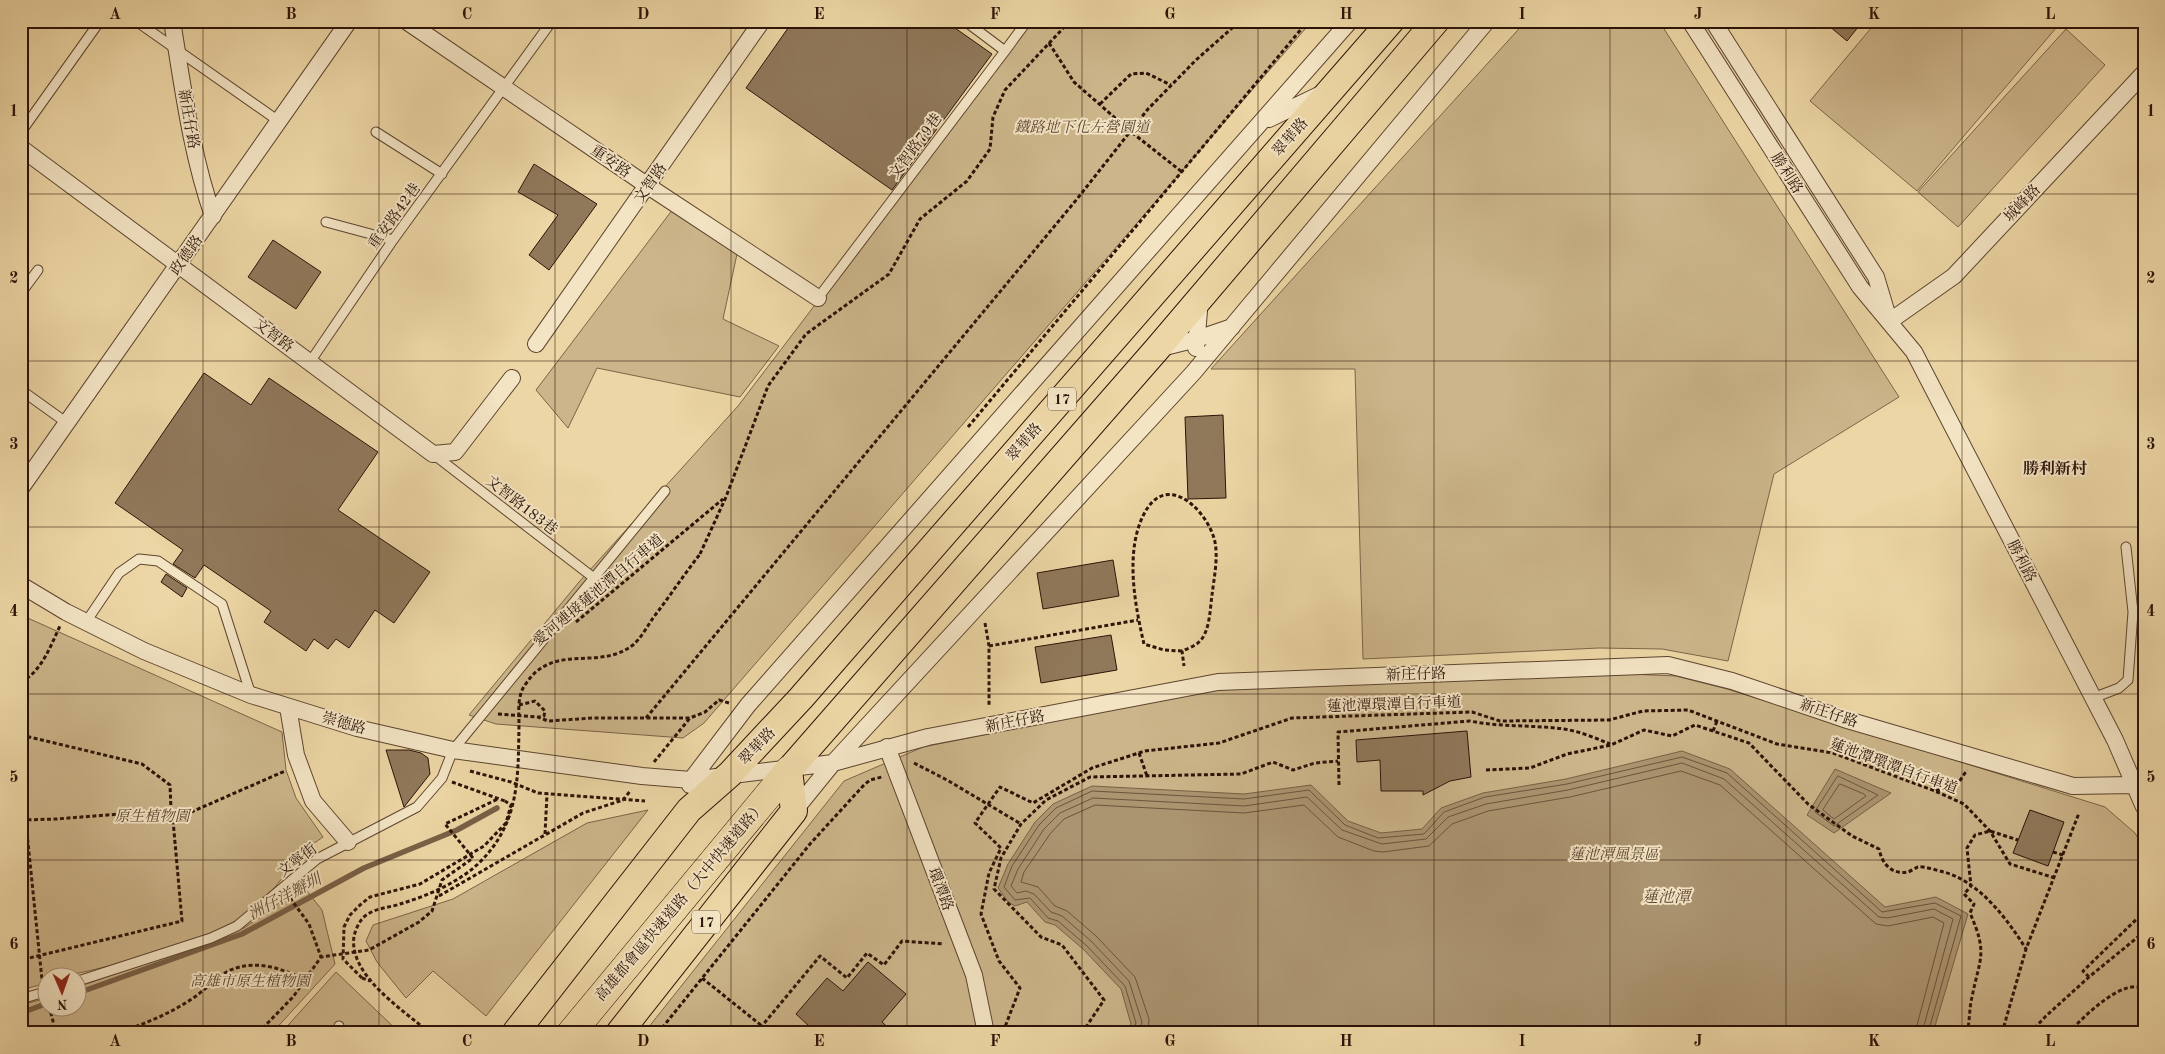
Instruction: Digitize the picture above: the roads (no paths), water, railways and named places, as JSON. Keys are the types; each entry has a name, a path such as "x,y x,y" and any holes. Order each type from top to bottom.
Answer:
{"highway":[{"name":"高雄都會區快速道路（大中快速道路）","path":"571,1033 789,770"}],"main road":[{"name":"翠華路","path":"515,1033 689,810 730,774 801,698 1391,21"},
{"name":"17","path":"789,770 1157,348 1436,21"},
{"path":"789,770 794,811"},
{"name":"17","path":"618,1033 794,811"}],"street":[{"name":"新庄仔路","path":"172,21 192,143 200,179 214,216"},
{"name":"政德路","path":"21,488 214,216 349,21"},
{"name":"重安路","path":"406,21 648,186 818,298"},
{"name":"文智路","path":"536,344 762,21"},
{"name":"翠華路","path":"691,780 767,683 1306,74 1350,21"},
{"path":"794,811 833,762 1193,373 1488,21"},
{"name":"勝利路","path":"1690,21 1860,288 1914,352 2093,698 2126,764 2133,785 2144,807"},
{"name":"勝利路","path":"1713,21 1876,277 1890,322"},
{"name":"城峰路","path":"1890,322 1954,276 2144,73"},
{"path":"1288,139 1306,74"},
{"path":"1262,123 1332,89"},
{"name":"文智路","path":"21,148 433,454"},
{"path":"1193,373 1198,339 1200,297"},
{"path":"1157,348 1198,339 1233,326"},
{"path":"433,454 455,452 512,378"},
{"name":"崇德路","path":"21,585 66,612 144,651 251,695 357,728 453,750 642,776 691,780"},
{"name":"新庄仔路","path":"691,780 730,774 789,770 833,762 928,737 1218,682 1668,665 1732,681 1844,719 2074,786 2133,785"},
{"path":"288,707 300,765 313,801 348,842"},
{"name":"環潭路","path":"887,747 974,976 986,1033"},
{"path":"689,810 691,780"}],"lane":[{"path":"21,132 100,21"},
{"path":"136,21 176,47 280,122"},
{"name":"重安路42巷","path":"310,362 393,240 552,21"},
{"path":"965,21 1005,50"},
{"name":"文智路79巷","path":"818,298 1027,21"},
{"path":"376,132 442,174"},
{"path":"326,222 393,240"},
{"path":"21,293 38,270"},
{"path":"21,390 67,423"},
{"name":"文智路183巷","path":"433,454 594,578"},
{"name":"文寧街","path":"88,978 224,932 245,920 317,859 417,807 442,778 453,750 666,491"},
{"path":"2093,698 2119,688 2128,680 2133,612 2126,547"},
{"path":"86,622 119,573 139,559 158,561 222,604 251,695"},
{"path":"21,999 38,994"}],"water":[{"name":"蓮池潭","path":"1682,751 1730,769 1885,907 1936,897 1968,914 1933,1033 1126,1033 1131,1024 1121,989 1083,949 1055,925 1045,922 1027,902 1015,906 1008,902 998,888 1008,864 1035,822 1053,804 1092,786 1244,794 1311,785 1348,821 1381,833 1422,829 1441,808 1483,793 1566,779"},
{"path":"1835,769 1891,793 1834,833 1807,815"}],"waterway":[{"name":"洲仔洋瓣圳","path":"88,989 242,934 364,868 457,830 497,808"},
{"name":"洲仔洋瓣圳","path":"21,1013 38,1007"}],"district":[{"name":"勝利新村","path":"2055,468"}],"park label":[{"name":"鐵路地下化左營園道","path":"1082,127"},
{"name":"原生植物園","path":"152,816"},
{"name":"蓮池潭風景區","path":"1614,854"},
{"name":"高雄市原生植物園","path":"250,981"}]}
